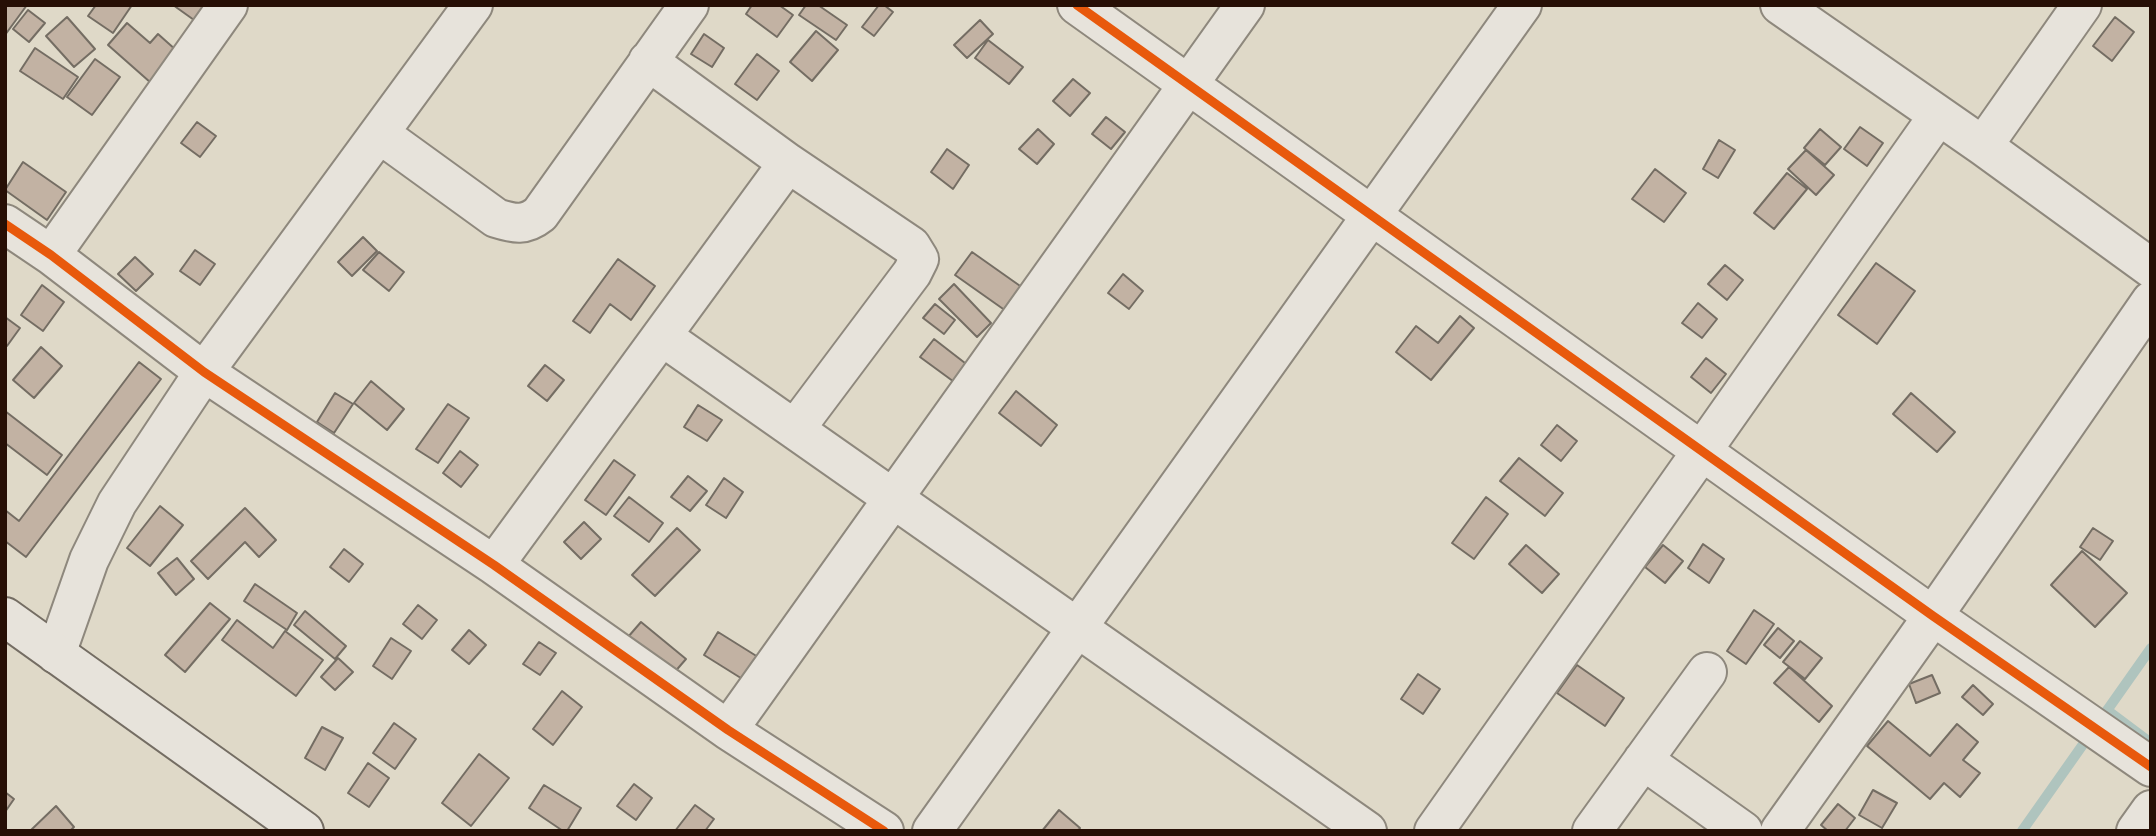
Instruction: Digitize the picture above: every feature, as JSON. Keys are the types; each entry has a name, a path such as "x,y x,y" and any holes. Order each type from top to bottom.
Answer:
{"street":[{"path":"51,256 228,5"},
{"path":"56,654 89,560 117,503 204,372 473,5"},
{"path":"380,134 496,218 513,223 528,223 540,214 689,5"},
{"path":"1077,5 1933,616 2151,767"},
{"path":"728,730 1245,5"},
{"path":"932,831 1522,5"},
{"path":"1983,146 2082,5"},
{"path":"1802,11 1938,116 2151,268"},
{"path":"648,61 788,163 911,246 919,259 912,273 795,429"},
{"path":"1434,831 1938,116"},
{"path":"494,565 788,163"},
{"path":"5,224 204,372 494,565 728,730 884,831"},
{"path":"1780,831 2151,301"},
{"path":"663,337 1367,831"},
{"path":"5,617 293,828"},
{"path":"1592,831 1707,672"},
{"path":"1643,760 1743,831"},
{"path":"2136,831 2151,810"}],"building":[{"path":"5,5 27,5 5,35"},
{"path":"96,5 132,5 113,33 88,16"},
{"path":"173,5 205,5 194,20"},
{"path":"752,5 779,5 793,15 777,37 746,14"},
{"path":"806,5 818,5 847,25 836,40 799,15"},
{"path":"879,5 884,5 893,12 874,36 862,27"},
{"path":"28,10 45,23 29,42 13,29"},
{"path":"67,17 95,49 74,67 46,36"},
{"path":"2115,17 2134,32 2112,61 2093,46"},
{"path":"980,20 993,34 967,58 954,45"},
{"path":"127,23 150,43 158,34 186,59 159,90 108,45"},
{"path":"816,31 838,50 812,81 790,62"},
{"path":"704,34 724,48 712,67 691,54"},
{"path":"988,40 1023,67 1009,84 975,58"},
{"path":"35,48 78,77 63,99 20,71"},
{"path":"757,54 779,71 757,100 735,84"},
{"path":"95,59 120,77 92,115 67,97"},
{"path":"1073,79 1090,93 1070,116 1053,101"},
{"path":"1106,117 1125,132 1111,149 1092,134"},
{"path":"197,122 216,136 200,157 181,143"},
{"path":"1860,127 1883,143 1867,166 1844,149"},
{"path":"1038,129 1054,144 1037,164 1019,149"},
{"path":"1820,129 1841,147 1825,165 1804,148"},
{"path":"1719,140 1735,150 1718,178 1703,169"},
{"path":"947,149 969,165 953,189 931,172"},
{"path":"1806,150 1834,175 1816,195 1788,169"},
{"path":"23,162 66,192 47,220 5,190"},
{"path":"1655,169 1686,193 1664,222 1632,199"},
{"path":"1787,173 1807,189 1774,229 1754,213"},
{"path":"363,237 377,251 352,276 338,262"},
{"path":"195,250 215,264 200,285 180,271"},
{"path":"379,252 404,272 389,291 363,270"},
{"path":"972,252 1023,288 1006,311 955,275"},
{"path":"135,257 153,274 136,291 118,274"},
{"path":"618,259 655,286 631,320 610,304 590,333 573,321"},
{"path":"1876,263 1915,291 1877,344 1838,315"},
{"path":"1725,265 1743,280 1727,300 1708,284"},
{"path":"1123,274 1143,291 1129,309 1108,293"},
{"path":"954,284 991,323 977,337 939,299"},
{"path":"42,285 64,302 43,331 21,315"},
{"path":"1698,303 1717,319 1702,338 1682,323"},
{"path":"935,304 955,320 944,334 923,318"},
{"path":"1460,316 1474,328 1431,380 1396,352 1416,326 1438,343"},
{"path":"5,317 20,328 7,346 5,345"},
{"path":"934,339 974,370 961,387 920,357"},
{"path":"41,347 62,366 34,398 13,380"},
{"path":"1706,358 1726,374 1711,393 1691,377"},
{"path":"139,362 161,379 26,557 5,541 5,510 19,521"},
{"path":"545,365 564,380 547,401 528,386"},
{"path":"371,381 404,409 387,430 354,403"},
{"path":"1016,391 1057,425 1041,446 999,413"},
{"path":"335,393 353,404 334,433 317,422"},
{"path":"1911,393 1955,432 1937,452 1893,414"},
{"path":"448,404 469,418 438,463 416,449"},
{"path":"698,405 722,420 707,441 684,427"},
{"path":"5,411 62,455 47,475 5,443"},
{"path":"1557,425 1577,441 1561,461 1541,445"},
{"path":"460,451 478,465 461,487 443,473"},
{"path":"1519,458 1563,493 1545,516 1500,481"},
{"path":"614,460 635,475 606,515 585,500"},
{"path":"688,476 707,491 690,511 671,497"},
{"path":"724,478 743,492 726,518 706,505"},
{"path":"629,497 663,523 649,542 614,516"},
{"path":"1486,497 1508,514 1474,559 1452,543"},
{"path":"160,506 183,525 150,566 127,548"},
{"path":"245,508 276,540 259,557 245,542 208,579 191,561"},
{"path":"584,522 601,539 581,559 564,542"},
{"path":"677,528 700,550 655,596 632,575"},
{"path":"2093,528 2113,541 2100,560 2080,547"},
{"path":"1703,544 1724,559 1709,583 1688,568"},
{"path":"1526,545 1559,574 1542,593 1509,564"},
{"path":"1663,545 1683,561 1665,583 1645,567"},
{"path":"344,549 363,564 349,582 330,567"},
{"path":"2082,551 2127,593 2095,627 2051,585"},
{"path":"177,558 194,579 176,595 158,573"},
{"path":"255,584 297,613 287,630 244,601"},
{"path":"210,603 230,619 185,672 165,655"},
{"path":"418,605 437,620 422,639 403,624"},
{"path":"1754,610 1774,624 1746,664 1727,651"},
{"path":"305,611 346,646 335,659 294,625"},
{"path":"237,620 273,648 285,631 323,660 296,696 222,640"},
{"path":"641,622 686,659 673,674 628,637"},
{"path":"1778,628 1794,641 1780,658 1764,645"},
{"path":"469,630 486,645 469,664 452,650"},
{"path":"718,632 758,657 744,680 704,655"},
{"path":"391,638 411,651 392,679 373,666"},
{"path":"1800,641 1822,658 1805,679 1783,662"},
{"path":"539,642 556,653 540,675 523,664"},
{"path":"338,658 353,672 335,690 321,677"},
{"path":"1577,665 1624,698 1605,726 1557,693"},
{"path":"1789,667 1832,706 1819,722 1774,683"},
{"path":"1418,674 1440,689 1423,714 1401,699"},
{"path":"1932,675 1940,693 1916,703 1909,684"},
{"path":"1973,685 1993,704 1983,715 1962,697"},
{"path":"562,691 582,707 553,745 533,729"},
{"path":"1888,721 1930,756 1957,724 1978,742 1963,760 1980,773 1960,797 1944,783 1930,799 1867,746"},
{"path":"394,723 416,739 395,769 373,753"},
{"path":"322,727 343,738 325,770 305,758"},
{"path":"479,754 509,778 471,826 442,803"},
{"path":"368,763 389,778 369,807 348,793"},
{"path":"634,784 652,798 636,820 617,806"},
{"path":"544,785 581,808 567,831 529,808"},
{"path":"1873,790 1897,803 1882,828 1859,815"},
{"path":"5,792 14,799 5,812"},
{"path":"1838,804 1855,818 1845,831 1828,831 1821,825"},
{"path":"695,805 714,819 705,831 675,831"},
{"path":"56,806 74,827 70,831 30,831"},
{"path":"1059,810 1080,828 1077,831 1042,831"}],"waterway":[{"path":"2022,831 2151,648"},
{"path":"2107,710 2151,743"}],"cycle path":[{"path":"1077,5 1933,616 2151,767"},
{"path":"5,224 51,255 204,372 494,565 728,730 884,831"}]}
